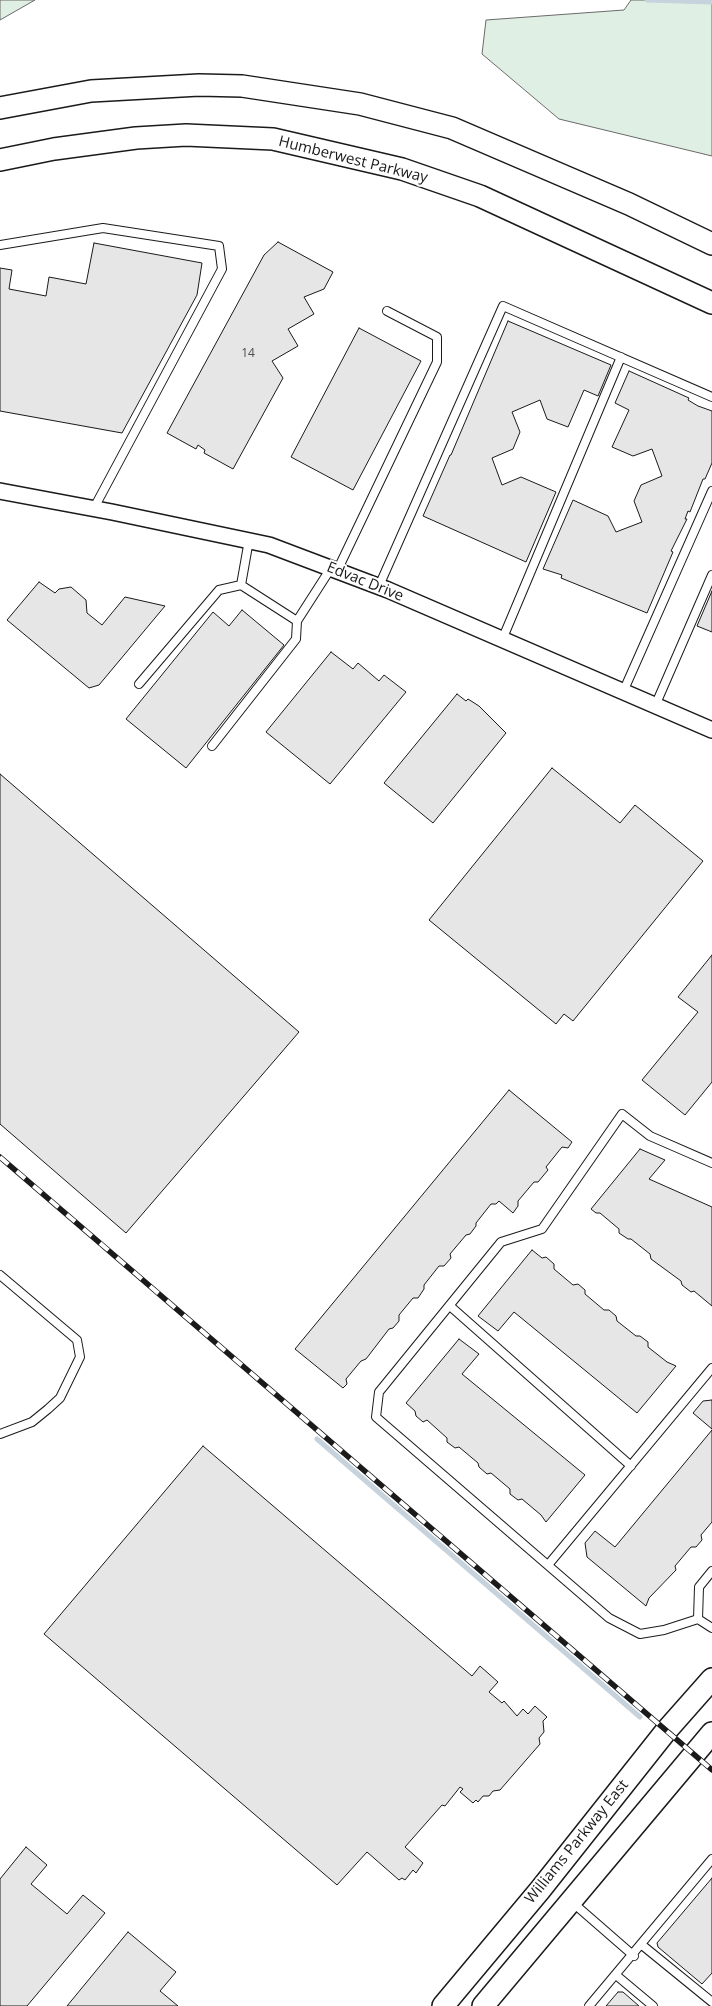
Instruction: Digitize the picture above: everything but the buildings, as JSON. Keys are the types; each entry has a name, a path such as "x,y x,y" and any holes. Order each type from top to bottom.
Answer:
{"main road":[{"path":"0,108 91,91 199,85 242,86 360,104 452,128 612,196 712,244"},
{"name":"Humberwest Parkway","path":"0,160 54,148 136,138 186,135 273,140 402,169 480,196 712,304"},
{"name":"Williams Parkway East","path":"443,2006 540,1890 666,1731 712,1679"},
{"name":"Williams Parkway East","path":"483,2006 712,1733"}],"street":[{"name":"Edvac Drive","path":"0,492 94,508 269,545 379,586 712,730"}],"lane":[{"path":"0,245 103,228 219,246 222,269 94,508"},
{"path":"379,586 503,306 712,396"},
{"path":"212,746 296,639 297,622 334,569 437,362 437,337 387,311"},
{"path":"502,640 621,357"},
{"path":"623,692 712,491"},
{"path":"241,585 249,540"},
{"path":"655,706 712,575"},
{"path":"139,684 219,590 241,585 297,622"},
{"path":"698,1619 664,1630 640,1634 609,1618 376,1417 379,1392 501,1242 542,1229 622,1114 650,1136 712,1163"},
{"path":"0,1276 77,1340 80,1357 60,1398 48,1410 32,1422 0,1434"},
{"path":"450,1306 631,1466"},
{"path":"548,1565 712,1368"},
{"path":"698,1619 699,1587 712,1570"},
{"path":"698,1619 712,1628"},
{"path":"589,2006 634,1956 712,1859"},
{"path":"570,1901 634,1956"},
{"path":"642,1945 712,2002"},
{"path":"616,1975 653,2006"}],"green space":[{"path":"0,0 35,0 0,20"},
{"path":"631,0 712,0 712,156 559,119 482,54 486,20 624,10"}],"waterway":[{"path":"647,0 712,2"},
{"path":"317,1439 640,1717"}],"railway":[{"path":"0,1157 712,1770"}]}
